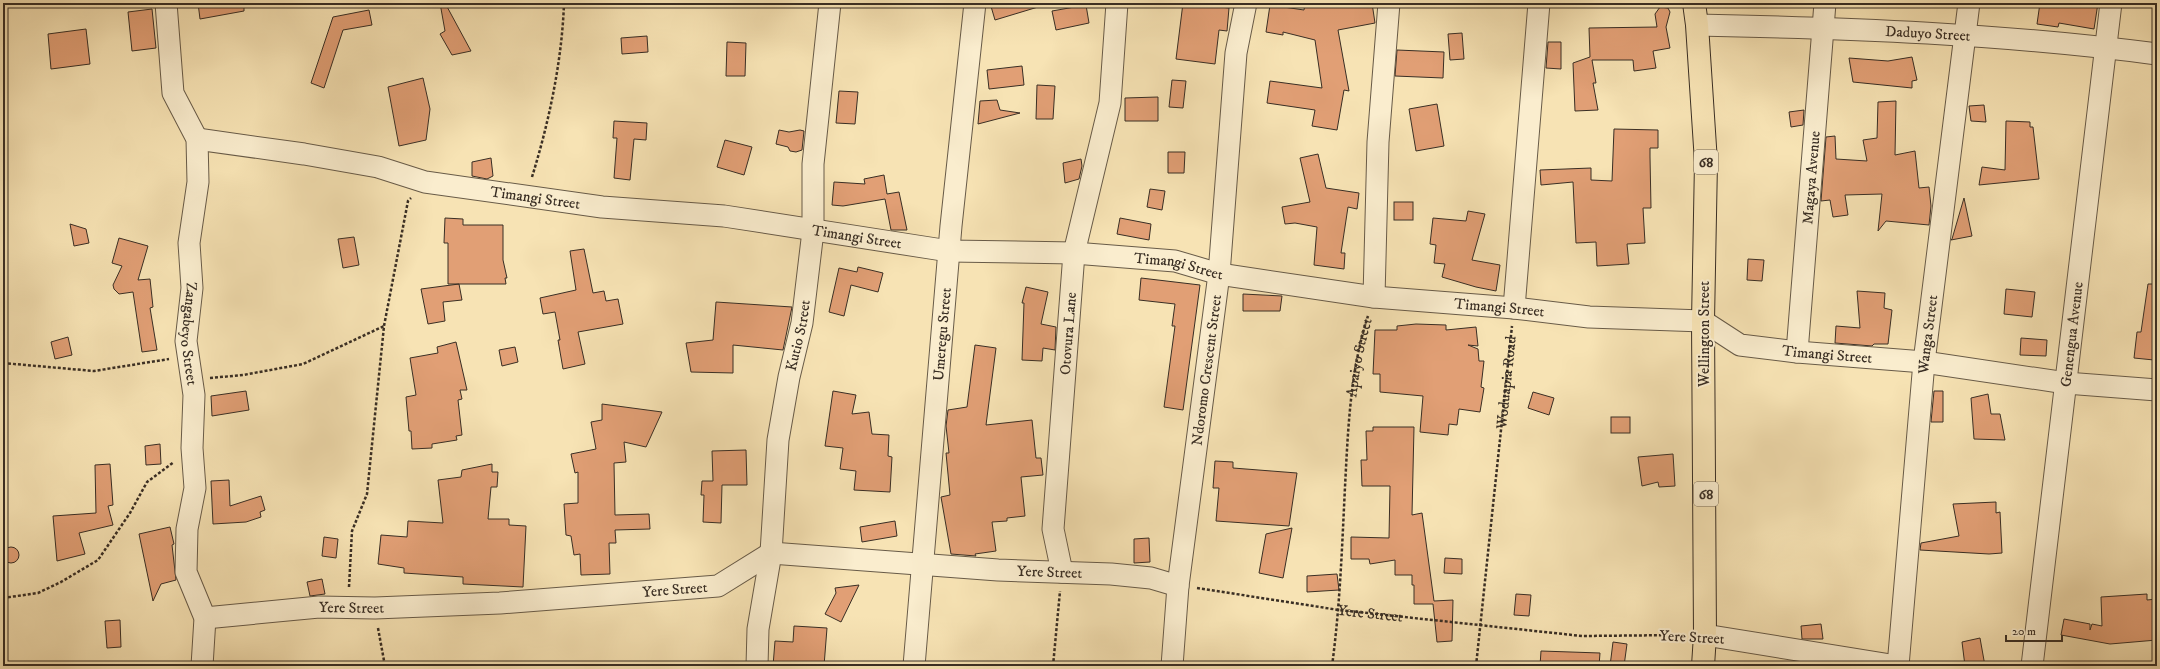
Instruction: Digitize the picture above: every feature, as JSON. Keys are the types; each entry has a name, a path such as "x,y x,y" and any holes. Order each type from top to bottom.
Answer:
{"main road":[{"name":"Wellington Street","path":"1694,3 1697,25 1706,162 1703,321 1706,635 1702,666"}],"street":[{"name":"Zangabeyo Street","path":"166,3 173,94 197,139 198,182 189,243 192,288 186,341 194,395 192,448 195,488 187,529 186,572 205,618 202,666"},
{"name":"Kutio Street","path":"757,666 758,629 772,553 778,440 789,377 802,323 812,231 813,164 830,3"},
{"name":"Umeregu Street","path":"914,666 949,250 975,3"},
{"name":"Otovura Lane","path":"1062,572 1053,529 1074,253 1110,103 1117,3"},
{"name":"Ndoromo Crescent Street","path":"1172,666 1178,586 1219,274 1236,53 1246,3"},
{"name":"Apaiyo Street","path":"1374,297 1378,142 1389,3"},
{"path":"1514,308 1539,3"},
{"name":"Magaya Avenue","path":"1797,352 1825,3"},
{"name":"Wanga Street","path":"1898,666 1924,362 1969,3"},
{"name":"Genengua Avenue","path":"2032,666 2111,3"},
{"name":"Daduyo Street","path":"1697,25 1822,28 1965,36 2106,47 2157,54"},
{"name":"Timangi Street","path":"197,139 304,154 378,167 424,182 526,195 602,207 724,216 812,231 949,250 1074,253 1175,261 1219,274 1374,297 1514,308 1589,317 1703,321 1740,345 1797,352 1924,362 2066,383 2157,390"},
{"name":"Yere Street","path":"205,618 319,607 375,608 500,603 718,586 772,553 923,565 1151,578 1178,586"},
{"name":"Yere Street","path":"1706,635 1898,666"}],"path":[{"path":"526,195 541,149 553,89 564,3"},
{"path":"385,666 375,608 348,589 352,530 367,494 384,326 403,224 408,201 424,182"},
{"name":"Apaiyo Street","path":"1332,666 1339,610 1348,443 1358,347 1374,297"},
{"name":"Woduapia Road","path":"1476,666 1482,625 1514,308"},
{"path":"3,598 38,593 61,582 98,560 130,513 147,482 192,448"},
{"path":"1053,666 1062,572"},
{"name":"Yere Street","path":"1178,586 1339,610 1582,636 1706,635"}],"building":[{"path":"198,3 244,3 244,11 200,19"},
{"path":"440,3 445,3 471,51 452,55 440,34 445,31"},
{"path":"990,3 1038,3 1038,7 995,20"},
{"path":"1183,3 1229,8 1227,31 1219,30 1215,64 1176,59"},
{"path":"1305,3 1372,3 1375,23 1338,30 1349,91 1344,90 1337,130 1312,126 1315,110 1267,103 1270,81 1322,88 1315,40 1283,32 1283,35 1266,32 1270,5 1304,10"},
{"path":"2040,3 2098,3 2094,29 2059,23 2058,27 2037,24"},
{"path":"1086,5 1089,23 1056,30 1052,11"},
{"path":"1660,7 1668,8 1670,12 1666,27 1670,48 1653,51 1656,68 1634,71 1633,60 1592,60 1596,83 1593,83 1598,110 1575,111 1573,63 1590,57 1589,28 1657,27 1655,14"},
{"path":"152,9 156,48 132,51 128,12"},
{"path":"369,10 372,25 343,30 324,88 311,83 333,17"},
{"path":"86,29 90,64 51,69 48,34"},
{"path":"1462,33 1464,59 1450,60 1448,34"},
{"path":"647,36 648,52 622,54 621,38"},
{"path":"727,42 746,43 745,76 726,76"},
{"path":"1548,42 1561,42 1561,69 1546,68"},
{"path":"1397,50 1444,52 1443,78 1395,76"},
{"path":"1912,57 1917,80 1912,81 1912,88 1853,82 1849,58 1888,61"},
{"path":"1022,66 1024,85 989,89 987,70"},
{"path":"423,78 430,109 426,140 399,146 388,87"},
{"path":"1172,80 1186,81 1183,108 1169,107"},
{"path":"1037,85 1055,86 1053,119 1036,119"},
{"path":"839,91 858,92 855,124 836,123"},
{"path":"1158,97 1158,121 1125,121 1125,98"},
{"path":"997,100 1000,110 1020,113 978,124 980,101"},
{"path":"1896,101 1895,155 1915,151 1919,188 1929,187 1931,206 1929,225 1886,221 1878,231 1882,194 1845,195 1848,215 1833,217 1830,200 1821,201 1826,137 1835,136 1836,159 1867,161 1863,140 1877,138 1878,102"},
{"path":"1437,104 1444,146 1416,151 1409,109"},
{"path":"1984,105 1986,122 1971,121 1969,106"},
{"path":"1804,110 1803,125 1791,127 1789,112"},
{"path":"614,121 647,123 646,140 634,139 630,180 614,178 617,138 613,138"},
{"path":"2006,121 2030,122 2030,127 2033,127 2039,179 1979,185 1982,167 2005,170"},
{"path":"1614,129 1658,130 1658,148 1650,148 1651,208 1643,208 1645,243 1627,244 1629,264 1597,266 1596,242 1576,243 1573,182 1541,185 1540,170 1591,168 1591,180 1612,181"},
{"path":"779,130 789,132 800,130 804,131 802,150 796,152 790,151 788,147 776,144"},
{"path":"725,140 752,147 744,175 717,167"},
{"path":"1168,152 1185,152 1184,173 1168,173"},
{"path":"1318,154 1326,188 1359,193 1357,209 1348,207 1341,253 1345,253 1344,269 1314,265 1317,227 1295,223 1285,224 1282,207 1310,202 1300,158"},
{"path":"491,158 493,176 487,179 472,176 472,162"},
{"path":"1081,159 1082,166 1079,179 1065,183 1063,163"},
{"path":"884,175 887,194 899,192 907,230 891,230 885,199 843,206 832,205 834,182 865,184 864,179"},
{"path":"1150,189 1165,191 1162,210 1147,207"},
{"path":"1964,198 1972,236 1951,240 1952,239"},
{"path":"1394,202 1413,202 1413,220 1394,220"},
{"path":"1468,211 1485,214 1472,260 1500,265 1496,291 1442,277 1445,264 1434,263 1436,245 1430,244 1433,218 1466,221"},
{"path":"445,218 463,219 463,225 503,225 503,260 507,278 505,278 506,284 448,284 448,243 444,243"},
{"path":"1120,218 1151,224 1149,240 1117,234"},
{"path":"70,224 86,229 89,243 74,246"},
{"path":"354,237 359,265 343,268 338,239"},
{"path":"119,238 148,246 138,280 150,279 153,307 150,308 157,350 142,352 133,292 119,294 114,289 113,285 122,266 112,263"},
{"path":"584,249 593,293 604,291 606,301 618,299 623,324 578,332 585,364 563,369 555,312 543,314 540,298 576,290 570,251"},
{"path":"1748,259 1764,260 1762,281 1747,280"},
{"path":"858,267 883,273 878,292 851,285 844,316 829,312 839,268 857,272"},
{"path":"1141,278 1200,285 1183,410 1164,407 1175,326 1172,326 1175,304 1139,300"},
{"path":"459,284 462,300 443,302 445,321 428,324 421,289"},
{"path":"2148,284 2157,284 2157,335 2154,360 2134,358 2137,332 2141,332"},
{"path":"1026,287 1048,292 1041,324 1056,327 1055,350 1043,348 1042,361 1022,360 1024,303 1022,303"},
{"path":"2006,289 2035,292 2032,317 2004,314"},
{"path":"1857,291 1885,293 1884,308 1892,310 1888,344 1874,344 1872,346 1835,343 1836,326 1860,328"},
{"path":"1243,294 1282,296 1280,311 1243,311"},
{"path":"716,302 792,307 783,350 733,345 733,373 691,372 686,343 713,340"},
{"path":"1416,324 1446,325 1446,330 1476,327 1478,346 1468,345 1478,349 1479,361 1484,361 1481,387 1484,388 1480,412 1459,409 1457,425 1449,424 1448,435 1420,432 1423,396 1380,392 1380,374 1373,374 1375,330 1397,330 1397,326"},
{"path":"68,337 72,355 55,359 51,342"},
{"path":"2021,338 2047,340 2046,356 2020,355"},
{"path":"456,342 467,390 460,390 462,399 458,400 462,435 456,436 457,440 432,444 432,448 412,449 406,397 416,395 410,358 438,353 437,347"},
{"path":"975,345 996,348 986,425 1032,420 1036,458 1041,458 1043,475 1021,477 1025,516 1007,518 1007,521 992,522 996,551 975,554 976,556 951,554 941,497 950,495 946,453 949,453 946,426 948,410 967,407"},
{"path":"515,347 518,362 502,366 499,350"},
{"path":"246,391 249,410 212,416 211,396"},
{"path":"833,391 856,395 852,414 869,412 872,434 889,435 888,456 892,457 890,492 854,490 856,471 840,469 843,448 825,446"},
{"path":"1934,391 1943,391 1943,422 1931,422"},
{"path":"1533,392 1554,398 1549,415 1528,408"},
{"path":"1988,394 1991,414 2000,414 2005,440 1974,439 1971,398"},
{"path":"602,404 662,412 646,447 624,442 626,462 614,463 615,515 649,514 650,529 615,530 616,543 609,543 610,574 581,575 580,554 574,555 571,536 566,535 564,504 578,503 578,472 575,473 571,454 596,449 591,422 602,420"},
{"path":"1611,417 1630,417 1630,433 1611,433"},
{"path":"1373,427 1414,427 1412,515 1422,513 1434,601 1453,600 1452,641 1437,642 1433,604 1414,604 1414,585 1412,585 1412,575 1395,575 1395,560 1370,564 1369,559 1351,559 1351,537 1389,538 1390,486 1362,486 1361,460 1367,460 1366,431 1373,431"},
{"path":"160,444 161,464 146,465 145,446"},
{"path":"746,450 747,485 722,485 721,523 703,522 704,495 701,495 702,481 713,481 712,451"},
{"path":"1673,454 1675,486 1659,487 1658,482 1642,486 1638,457"},
{"path":"1215,461 1233,462 1233,468 1297,473 1289,526 1216,521 1219,488 1213,488"},
{"path":"110,464 113,505 108,506 113,525 79,533 85,554 57,561 53,516 96,513 95,465"},
{"path":"492,464 492,472 498,472 497,487 491,487 488,519 509,519 509,525 526,526 523,587 463,584 463,577 404,573 404,568 378,564 381,535 407,537 408,521 443,523 438,480 461,477 462,470"},
{"path":"229,480 230,506 261,496 265,510 260,512 261,517 246,522 213,524 211,481"},
{"path":"1996,502 1996,513 2000,512 2002,553 1989,554 1920,550 1921,543 1959,536 1953,504"},
{"path":"895,521 897,536 862,542 860,527"},
{"path":"170,527 174,544 172,545 176,580 161,584 153,601 139,534"},
{"path":"1292,528 1283,578 1259,573 1266,534"},
{"path":"324,537 338,539 336,558 322,556"},
{"path":"1149,538 1150,562 1134,563 1134,539"},
{"path":"11,547 18,552 19,555 14,562 11,563 4,558 3,555 8,548"},
{"path":"1445,558 1462,559 1462,574 1444,573"},
{"path":"1337,574 1339,590 1307,592 1307,576"},
{"path":"322,579 325,594 310,596 307,582"},
{"path":"859,585 841,622 825,614 836,593 835,588"},
{"path":"1516,594 1531,595 1529,616 1514,615"},
{"path":"2147,594 2147,600 2157,599 2157,640 2110,644 2061,635 2064,619 2090,624 2090,630 2092,624 2102,626 2101,597"},
{"path":"120,620 121,647 107,648 105,621"},
{"path":"1821,624 1823,639 1802,639 1801,626"},
{"path":"794,626 827,628 824,666 773,666 775,641 793,642"},
{"path":"1980,638 1985,666 1965,666 1962,642"},
{"path":"1613,642 1627,644 1624,666 1610,666"},
{"path":"1541,651 1600,653 1599,666 1540,666"}]}
